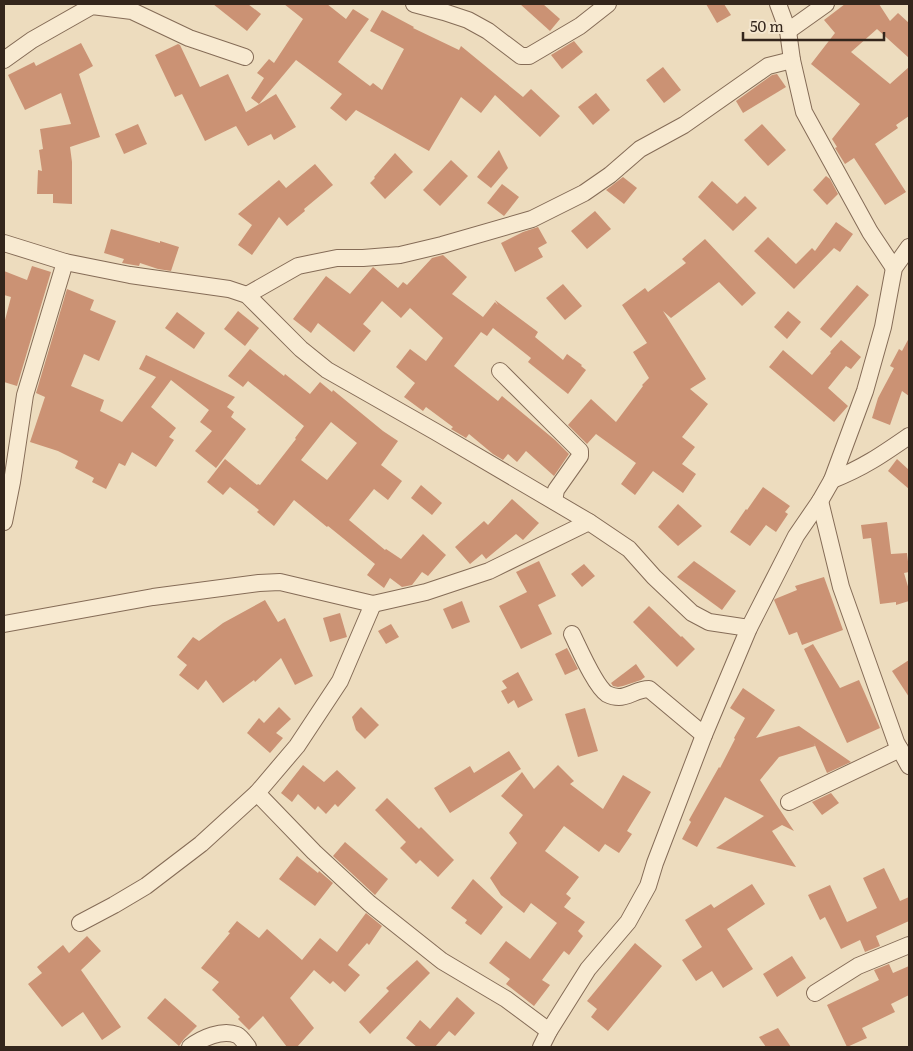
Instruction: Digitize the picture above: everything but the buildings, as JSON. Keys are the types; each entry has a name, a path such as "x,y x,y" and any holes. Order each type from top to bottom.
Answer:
{"street":[{"path":"414,4 468,20 488,31 520,56 529,56 580,26 608,4"},
{"path":"778,4 788,31 792,60 804,112 870,232 894,268"},
{"path":"788,31 826,4"},
{"path":"4,60 32,40 92,5 132,11 189,38 245,57"},
{"path":"247,294 298,266 337,258 400,255 532,219 584,193 610,175 640,149 684,125 768,66 792,60"},
{"path":"4,243 65,262 130,275 228,289 247,294 301,349 328,370 554,501 629,549 654,577 692,613 709,622 749,628"},
{"path":"541,1047 588,969 628,922 648,886 704,735 749,628 796,536 832,480 865,390 883,327 894,268 909,247"},
{"path":"4,522 25,395 65,262"},
{"path":"500,371 580,451 580,456 556,490 554,501"},
{"path":"832,480 874,461 909,436"},
{"path":"820,501 841,588 902,742 909,766"},
{"path":"4,624 153,597 259,583 280,582 373,604 426,592 489,571 589,522"},
{"path":"80,922 146,886 201,844 257,793 297,746 340,681 373,604"},
{"path":"572,634 594,678 607,694 621,697 642,689 649,689 704,735"},
{"path":"789,802 902,742"},
{"path":"257,793 314,852 369,903 442,961 506,999 549,1031"},
{"path":"816,993 858,966 909,945"},
{"path":"190,1047 207,1038 225,1032 238,1036 248,1047"}]}
